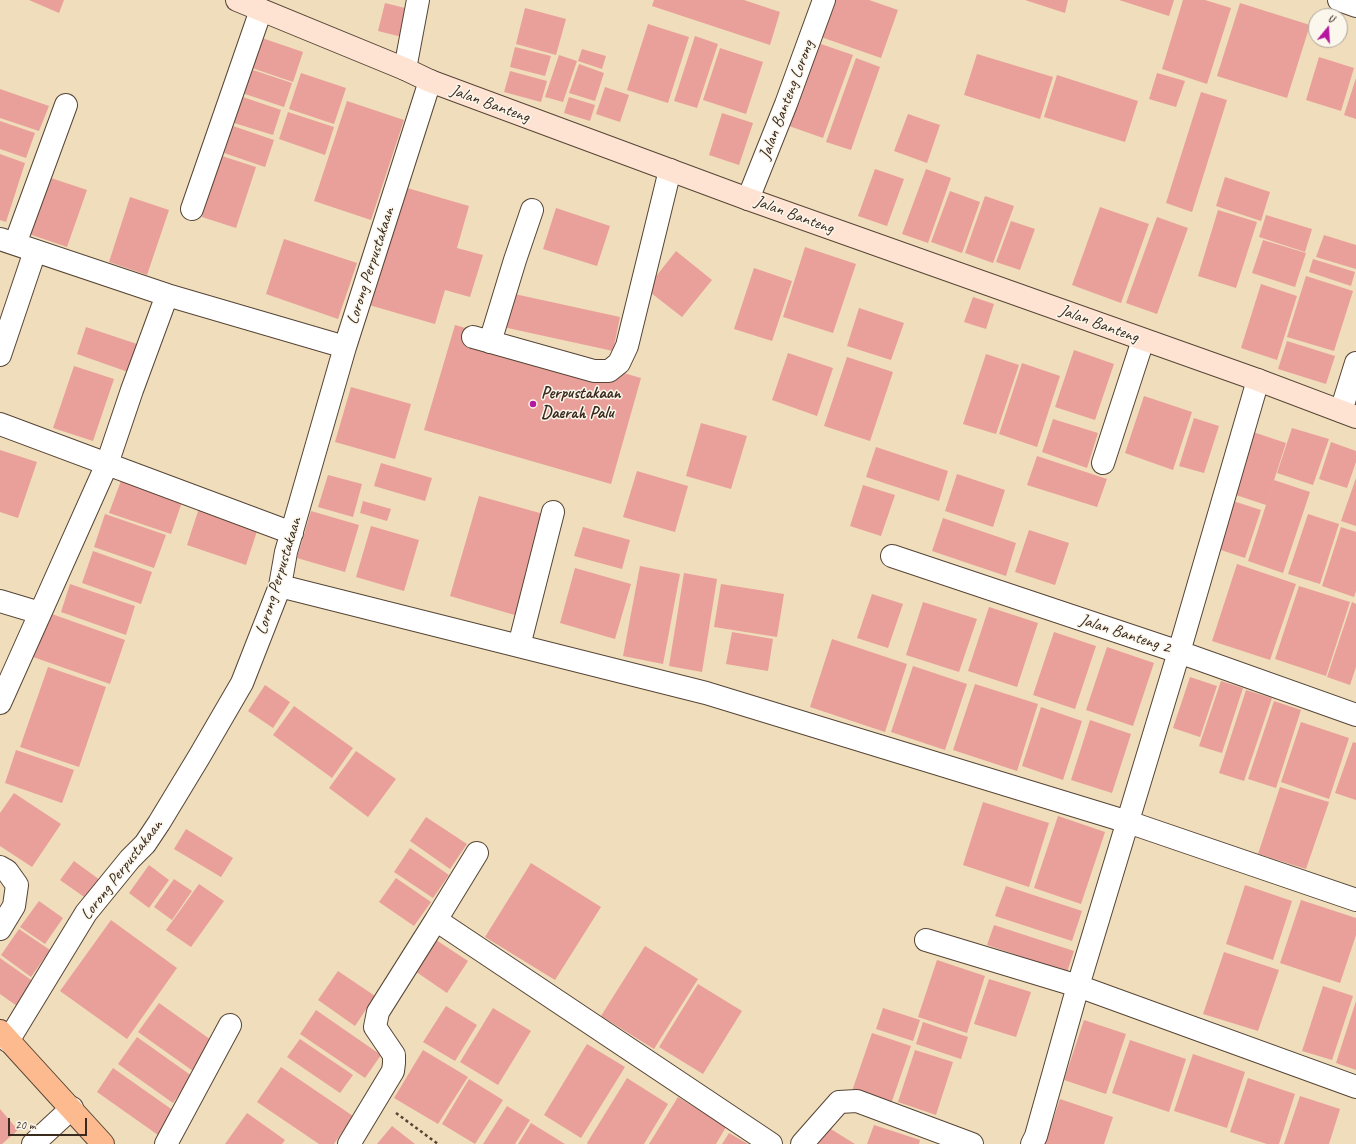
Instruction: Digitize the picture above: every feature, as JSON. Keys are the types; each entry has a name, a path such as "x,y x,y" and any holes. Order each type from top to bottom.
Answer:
{"main road":[{"path":"4,1036 72,1108 103,1144"}],"street":[{"name":"Jalan Banteng","path":"237,0 405,69 430,82 748,199 1258,380 1349,414"},
{"path":"405,69 418,0"},
{"name":"Jalan Banteng Lorong","path":"748,199 786,104 824,0"},
{"path":"192,209 261,10"},
{"name":"Lorong Perpustakaan","path":"4,1036 86,913 130,859 145,844 199,757 242,682 280,586 286,552 345,347 430,82"},
{"path":"0,354 17,245 66,105"},
{"path":"532,210 515,260 482,339 594,371 609,371 619,363 627,346 670,170"},
{"path":"17,245 167,295 345,347"},
{"path":"0,703 107,464 167,295"},
{"path":"1103,463 1144,340"},
{"path":"1349,414 1356,362"},
{"path":"1032,1144 1041,1122 1078,986 1179,652 1258,380"},
{"path":"0,424 292,533"},
{"path":"519,646 553,512"},
{"name":"Jalan Banteng 2","path":"892,556 1179,652 1356,715"},
{"path":"280,586 706,693 1128,822 1356,900"},
{"path":"0,601 40,613"},
{"path":"349,1144 393,1071 394,1055 375,1027 378,1012 477,853"},
{"path":"0,867 7,871 17,885 14,906 0,929"},
{"path":"436,920 771,1144"},
{"path":"926,940 1078,986 1356,1088"},
{"path":"166,1144 230,1025"},
{"path":"802,1144 839,1102 857,1101 972,1144"},
{"path":"33,1144 72,1108"}],"path":[{"path":"376,1098 438,1144"}],"building":[{"path":"29,0 64,0 59,13"},
{"path":"654,0 744,0 780,12 770,45 652,6"},
{"path":"834,0 869,0 898,10 881,58 821,37"},
{"path":"1025,0 1068,0 1065,13"},
{"path":"1119,0 1174,0 1169,16"},
{"path":"1183,0 1205,0 1231,8 1207,84 1162,69"},
{"path":"385,3 409,9 402,37 378,31"},
{"path":"1240,3 1308,24 1308,31 1287,98 1217,76"},
{"path":"525,8 566,19 556,55 516,44"},
{"path":"648,24 689,37 668,103 627,90"},
{"path":"695,36 718,44 697,108 674,101"},
{"path":"262,38 303,52 293,82 252,68"},
{"path":"818,43 853,55 823,138 789,126"},
{"path":"515,47 551,56 545,76 510,67"},
{"path":"720,48 763,62 746,114 703,100"},
{"path":"582,49 606,56 602,69 578,61"},
{"path":"977,54 1053,77 1040,119 964,95"},
{"path":"559,55 577,61 563,102 545,97"},
{"path":"1319,57 1354,68 1341,111 1306,100"},
{"path":"856,58 880,67 851,150 826,142"},
{"path":"579,64 604,73 595,101 569,93"},
{"path":"250,69 292,83 284,107 242,93"},
{"path":"510,71 547,81 541,102 504,92"},
{"path":"301,73 346,88 334,124 289,109"},
{"path":"1157,73 1185,81 1176,107 1149,99"},
{"path":"1057,75 1138,101 1125,142 1044,117"},
{"path":"1356,78 1356,119 1344,115"},
{"path":"605,87 629,95 620,122 596,114"},
{"path":"0,89 49,106 39,131 0,118"},
{"path":"1201,92 1227,100 1192,212 1166,203"},
{"path":"243,97 281,110 273,135 234,123"},
{"path":"569,97 595,105 590,121 564,113"},
{"path":"347,101 404,120 371,220 314,201"},
{"path":"288,112 334,127 325,155 279,139"},
{"path":"722,113 753,123 739,165 709,155"},
{"path":"908,114 940,125 927,163 894,151"},
{"path":"0,121 35,133 26,158 0,149"},
{"path":"233,126 274,140 265,167 224,153"},
{"path":"0,154 25,163 6,222 0,220"},
{"path":"222,156 256,167 236,228 202,217"},
{"path":"875,169 904,179 887,226 858,216"},
{"path":"926,169 951,178 928,243 902,234"},
{"path":"45,176 87,190 67,247 26,233"},
{"path":"1225,177 1270,192 1261,221 1216,206"},
{"path":"390,183 469,206 457,248 483,255 470,297 445,290 435,324 355,301"},
{"path":"950,191 980,202 962,253 931,242"},
{"path":"985,196 1014,206 993,263 965,253"},
{"path":"130,197 169,210 147,275 109,262"},
{"path":"1100,207 1149,224 1121,303 1072,285"},
{"path":"556,208 610,226 597,266 543,249"},
{"path":"1218,210 1257,222 1236,288 1198,276"},
{"path":"1266,215 1312,229 1305,252 1259,237"},
{"path":"1157,217 1188,228 1157,314 1126,303"},
{"path":"1011,221 1035,229 1020,270 996,262"},
{"path":"1324,235 1356,245 1356,269 1316,257"},
{"path":"284,239 357,263 338,319 266,294"},
{"path":"1263,240 1306,253 1295,287 1252,273"},
{"path":"805,247 856,264 833,333 783,317"},
{"path":"676,251 712,280 682,317 646,289"},
{"path":"1313,259 1355,272 1351,286 1309,272"},
{"path":"754,268 792,281 772,341 734,329"},
{"path":"1306,276 1353,291 1334,351 1287,337"},
{"path":"1261,284 1297,296 1277,360 1241,348"},
{"path":"510,293 620,317 613,351 503,327"},
{"path":"973,297 994,304 986,329 964,322"},
{"path":"859,308 904,323 891,360 847,346"},
{"name":"Perpustakaan Daerah Palu","path":"455,325 641,378 611,484 424,430"},
{"path":"86,327 137,344 128,372 77,354"},
{"path":"1287,341 1335,356 1326,384 1278,369"},
{"path":"1074,350 1114,364 1095,420 1055,407"},
{"path":"788,353 833,368 817,416 772,400"},
{"path":"986,354 1019,365 996,434 963,424"},
{"path":"847,357 893,372 870,441 824,426"},
{"path":"1022,363 1060,376 1037,447 999,434"},
{"path":"74,366 114,379 93,441 53,428"},
{"path":"351,387 411,404 395,459 335,442"},
{"path":"1144,396 1192,412 1173,470 1125,453"},
{"path":"1194,418 1219,426 1204,473 1179,466"},
{"path":"1053,419 1098,433 1087,468 1042,452"},
{"path":"701,423 747,436 731,489 686,476"},
{"path":"1292,428 1329,439 1313,485 1277,473"},
{"path":"1253,432 1286,443 1266,505 1233,494"},
{"path":"1331,442 1356,451 1356,462 1347,488 1319,479"},
{"path":"876,447 948,471 939,501 866,477"},
{"path":"0,450 37,462 18,518 0,512"},
{"path":"1037,456 1107,479 1097,507 1027,485"},
{"path":"381,463 432,478 425,501 374,486"},
{"path":"637,471 688,486 675,532 623,517"},
{"path":"957,474 1005,490 993,527 945,511"},
{"path":"328,475 362,484 353,517 318,507"},
{"path":"122,478 183,499 171,534 109,513"},
{"path":"1356,478 1356,526 1341,521"},
{"path":"1274,480 1310,492 1283,573 1248,561"},
{"path":"863,485 895,495 881,536 850,526"},
{"path":"479,496 547,515 518,616 450,596"},
{"path":"1230,500 1261,510 1245,558 1215,548"},
{"path":"363,501 391,509 387,521 360,513"},
{"path":"200,505 259,525 246,565 187,545"},
{"path":"311,511 359,525 345,572 297,558"},
{"path":"105,514 166,535 154,568 94,547"},
{"path":"1308,514 1339,524 1320,584 1288,574"},
{"path":"943,518 1016,543 1006,576 932,551"},
{"path":"371,526 419,540 404,591 356,577"},
{"path":"583,527 630,540 622,569 574,556"},
{"path":"1341,527 1356,532 1356,591 1354,597 1322,586"},
{"path":"1029,530 1069,543 1055,585 1015,572"},
{"path":"93,551 152,572 141,604 82,583"},
{"path":"1237,564 1296,584 1270,660 1212,641"},
{"path":"640,566 680,574 663,664 623,656"},
{"path":"575,568 631,584 615,639 560,623"},
{"path":"684,573 717,579 702,672 669,666"},
{"path":"70,584 135,606 126,635 61,612"},
{"path":"721,584 784,594 777,637 714,627"},
{"path":"1299,586 1350,602 1326,676 1275,659"},
{"path":"872,594 903,604 888,648 857,638"},
{"path":"923,602 977,619 959,672 906,655"},
{"path":"1352,602 1356,604 1356,667 1350,685 1327,677"},
{"path":"989,607 1038,623 1017,687 968,671"},
{"path":"49,613 125,640 110,684 33,657"},
{"path":"732,632 773,639 768,671 726,664"},
{"path":"1054,632 1096,646 1075,709 1033,695"},
{"path":"832,639 907,664 885,732 810,707"},
{"path":"1107,647 1154,663 1133,726 1086,710"},
{"path":"913,666 967,684 945,750 891,732"},
{"path":"48,667 106,687 79,767 20,747"},
{"path":"1190,677 1217,686 1200,737 1173,728"},
{"path":"1221,681 1243,688 1222,753 1199,746"},
{"path":"975,684 1038,704 1017,771 953,750"},
{"path":"265,685 290,702 273,728 248,711"},
{"path":"1246,690 1272,698 1244,781 1219,773"},
{"path":"1274,701 1301,710 1276,788 1248,779"},
{"path":"294,706 353,748 332,778 273,735"},
{"path":"1041,707 1082,721 1063,780 1022,766"},
{"path":"1090,720 1131,734 1112,793 1071,780"},
{"path":"1301,722 1349,738 1329,799 1281,782"},
{"path":"1353,742 1356,743 1356,800 1335,793"},
{"path":"16,750 74,770 62,803 5,783"},
{"path":"356,751 396,779 368,817 329,788"},
{"path":"1280,787 1329,802 1306,869 1258,854"},
{"path":"14,793 61,824 32,867 0,846 0,813"},
{"path":"983,802 1049,823 1029,887 963,865"},
{"path":"1058,816 1105,832 1081,904 1034,888"},
{"path":"426,817 467,844 450,869 410,841"},
{"path":"186,829 233,858 221,877 174,849"},
{"path":"410,848 449,875 433,898 394,872"},
{"path":"74,861 100,880 87,899 60,880"},
{"path":"531,863 601,907 555,980 485,937"},
{"path":"149,865 169,880 149,908 129,893"},
{"path":"396,878 431,902 414,926 379,902"},
{"path":"174,879 192,891 172,920 154,907"},
{"path":"199,884 224,901 191,947 166,930"},
{"path":"1245,885 1292,901 1273,960 1226,944"},
{"path":"1006,886 1082,911 1072,941 995,916"},
{"path":"1301,900 1356,918 1356,935 1340,983 1280,963"},
{"path":"39,901 63,918 45,944 20,927"},
{"path":"111,920 177,968 127,1039 60,991"},
{"path":"994,925 1074,951 1067,972 987,945"},
{"path":"19,929 50,950 31,977 1,955"},
{"path":"433,938 468,961 447,993 412,969"},
{"path":"645,946 698,979 654,1049 601,1016"},
{"path":"1224,952 1279,970 1258,1031 1203,1014"},
{"path":"0,958 34,982 17,1006 0,994"},
{"path":"937,960 985,976 967,1033 918,1017"},
{"path":"338,971 375,996 355,1026 318,1000"},
{"path":"989,979 1031,992 1016,1037 974,1024"},
{"path":"698,984 742,1011 703,1074 659,1047"},
{"path":"1323,986 1353,996 1332,1060 1302,1051"},
{"path":"1356,1001 1356,1070 1336,1063"},
{"path":"159,1003 214,1042 193,1071 138,1032"},
{"path":"446,1006 477,1025 455,1061 423,1042"},
{"path":"493,1008 531,1031 498,1085 460,1062"},
{"path":"883,1008 920,1020 913,1041 876,1029"},
{"path":"316,1010 381,1055 365,1078 300,1034"},
{"path":"1084,1020 1126,1034 1106,1094 1064,1080"},
{"path":"923,1022 968,1037 961,1059 916,1044"},
{"path":"872,1033 911,1046 891,1104 852,1091"},
{"path":"137,1037 192,1076 173,1103 118,1064"},
{"path":"300,1039 353,1075 340,1093 287,1057"},
{"path":"1130,1040 1186,1059 1169,1112 1112,1093"},
{"path":"587,1044 625,1067 581,1138 544,1115"},
{"path":"423,1050 468,1077 438,1124 394,1098"},
{"path":"915,1050 953,1062 936,1115 898,1102"},
{"path":"1193,1054 1245,1072 1227,1128 1174,1111"},
{"path":"281,1067 353,1116 334,1144 319,1144 257,1102"},
{"path":"113,1068 174,1111 158,1135 97,1092"},
{"path":"627,1078 668,1104 644,1144 588,1144 587,1143"},
{"path":"1248,1078 1295,1094 1279,1144 1267,1144 1230,1132"},
{"path":"469,1079 503,1100 475,1144 442,1124"},
{"path":"1300,1096 1340,1109 1329,1144 1284,1144"},
{"path":"678,1097 726,1127 716,1144 649,1144"},
{"path":"1060,1099 1113,1117 1104,1144 1045,1144"},
{"path":"507,1106 530,1120 515,1144 483,1144"},
{"path":"0,1109 18,1130 2,1144 0,1144"},
{"path":"247,1113 285,1140 282,1144 225,1144"},
{"path":"531,1123 565,1144 518,1144"},
{"path":"874,1125 920,1140 919,1144 867,1144"},
{"path":"392,1126 415,1144 377,1144"},
{"path":"826,1126 855,1144 815,1144"},
{"path":"729,1133 748,1144 722,1144"}],"place":[{"name":"Perpustakaan Daerah Palu","path":"533,404"}]}
